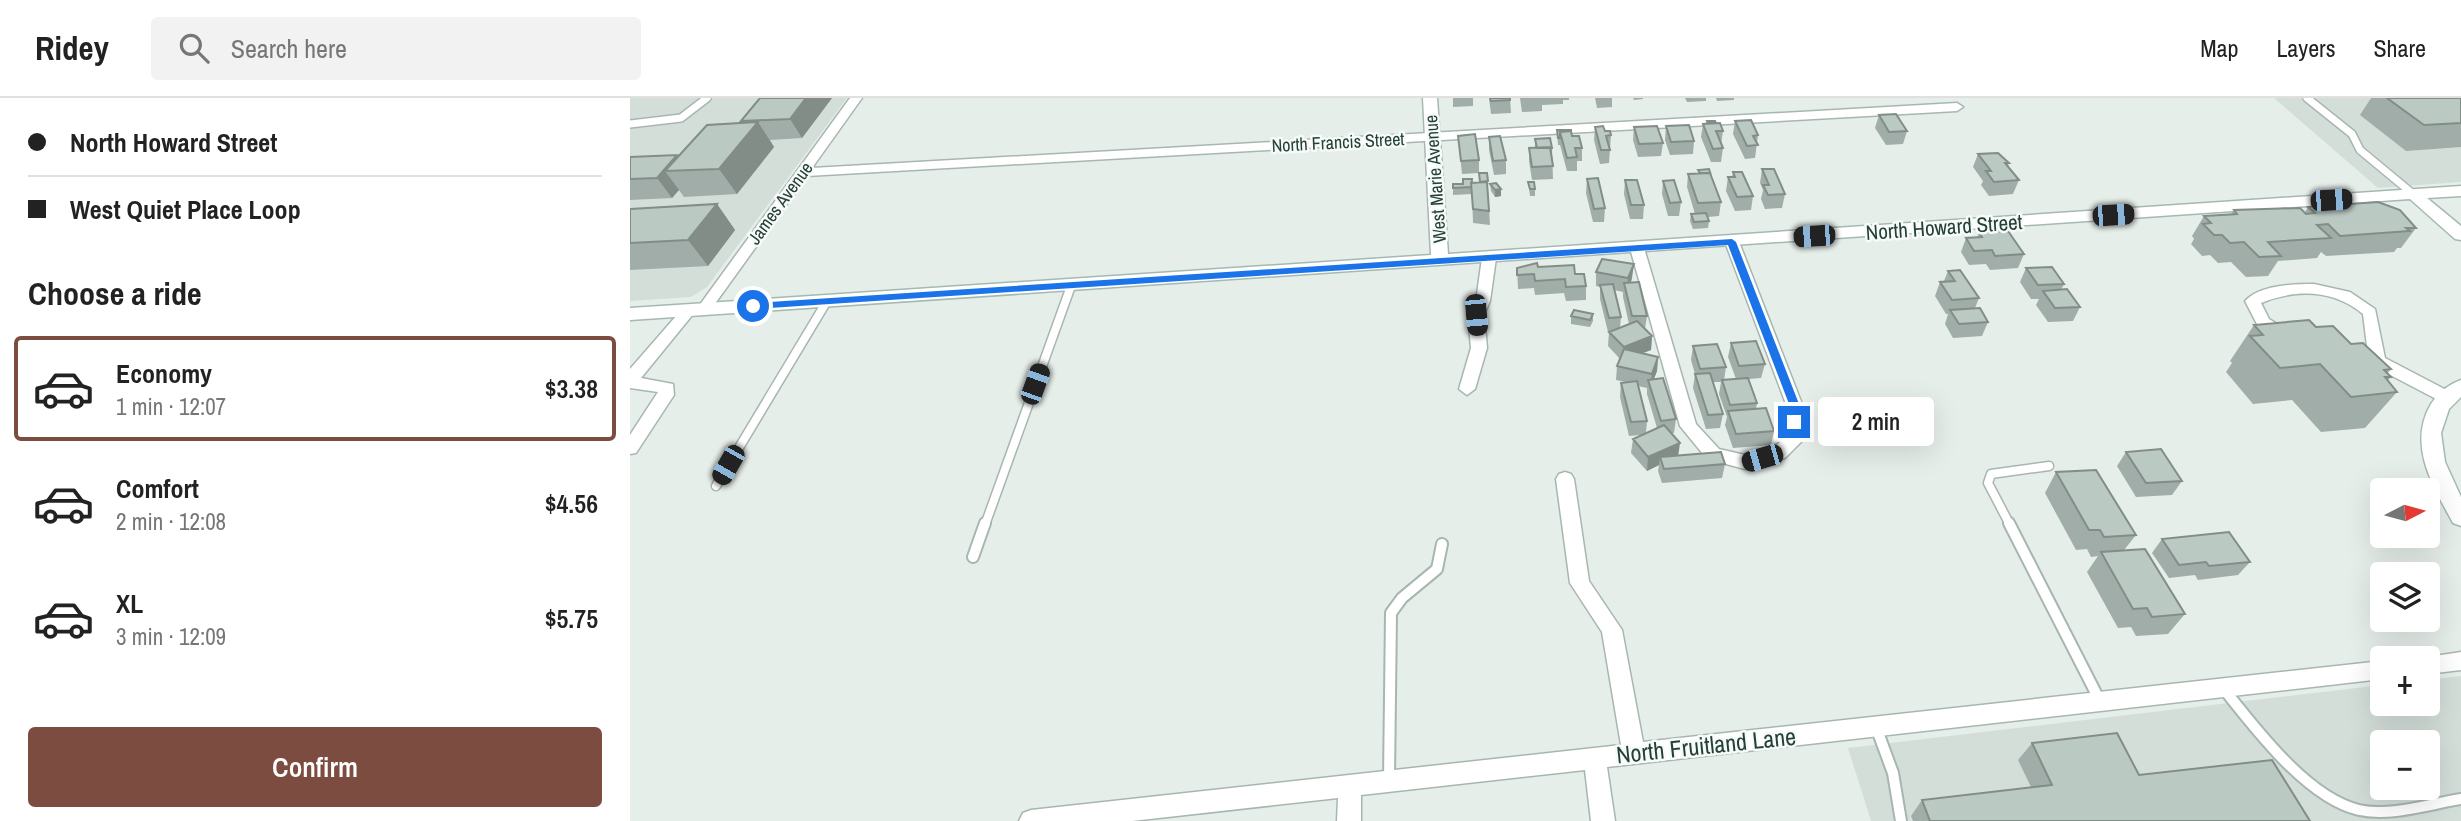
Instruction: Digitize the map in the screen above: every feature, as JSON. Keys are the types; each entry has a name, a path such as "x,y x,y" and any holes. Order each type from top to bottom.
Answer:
{"street":[{"name":"James Avenue","path":"630,381 696,309 803,172 856,98"},
{"name":"West Marie Avenue","path":"1430,98 1440,261"},
{"name":"North Francis Street","path":"803,172 1957,107"},
{"name":"North Howard Street","path":"630,314 2461,191"},
{"path":"2413,194 2461,234"},
{"path":"1637,248 1688,426 1713,454 1745,462 1779,453 1795,439 1794,404 1732,242"},
{"path":"1467,389 1479,348 1476,315 1483,301 1489,258"},
{"path":"2299,338 2277,331 2263,322 2252,301 2262,296 2304,289 2349,294 2370,312 2377,361"},
{"path":"2354,355 2377,361 2454,393 2440,405 2434,424 2431,451 2444,486 2461,517"},
{"path":"630,381 667,388 666,395 630,448"},
{"path":"1565,479 1580,583 1612,630 1634,753"},
{"path":"2440,663 2461,661"},
{"name":"North Fruitland Lane","path":"1031,821 2370,671"},
{"path":"1594,757 1603,821"},
{"path":"1349,821 1350,784"}],"lane":[{"path":"630,124 681,118 707,98"},
{"path":"2307,98 2352,134 2360,150 2413,194"},
{"path":"973,557 1071,285"},
{"path":"716,486 827,301"},
{"path":"2049,466 2000,470 1991,474 1988,483 2101,701"},
{"path":"1389,779 1391,612 1402,598 1437,569 1442,544"},
{"path":"2223,688 2243,714 2302,774 2343,804 2361,811 2461,799"},
{"path":"1876,726 1893,774 1901,821"}],"shaded area":[{"path":"630,98 847,98 707,287 691,297 630,301"},
{"path":"2274,98 2461,98 2461,182 2378,188"},
{"path":"2461,676 2461,821 1871,821 1848,748 2370,686 2370,716 2440,716 2440,678"}],"building":[{"path":"760,98 806,98 790,119 741,121"},
{"path":"1490,98 1510,98 1510,100 1491,101"},
{"path":"2387,98 2461,98 2461,123 2424,125"},
{"path":"1896,114 1907,131 1889,132 1879,115"},
{"path":"1751,120 1758,135 1753,136 1758,145 1747,146 1735,121"},
{"path":"758,122 719,169 665,171 707,125"},
{"path":"1720,123 1723,131 1716,131 1723,148 1713,149 1703,124"},
{"path":"1689,125 1694,141 1671,142 1666,126"},
{"path":"1603,126 1605,131 1610,131 1611,135 1606,136 1610,150 1601,150 1595,127"},
{"path":"1657,126 1663,143 1639,144 1634,127"},
{"path":"1557,130 1571,131 1560,132 1558,138"},
{"path":"1571,131 1572,136 1579,136 1582,148 1575,148 1577,157 1567,158 1560,132"},
{"path":"1475,134 1479,160 1461,161 1458,136"},
{"path":"1500,136 1506,160 1493,161 1489,137"},
{"path":"1550,138 1552,148 1537,148 1535,139"},
{"path":"1550,147 1553,166 1532,167 1529,148"},
{"path":"1998,153 2009,163 2005,163 2019,180 1994,182 1986,171 1991,171 1978,154"},
{"path":"677,155 657,178 630,179 630,157"},
{"path":"1709,169 1711,175 1698,170"},
{"path":"1762,169 1774,169 1785,194 1768,195 1763,185 1769,185"},
{"path":"1733,172 1742,172 1753,196 1737,197 1728,177 1735,177"},
{"path":"1479,173 1487,173 1488,181 1480,182"},
{"path":"1710,173 1721,202 1698,203 1688,174"},
{"path":"1598,178 1605,208 1594,209 1587,179"},
{"path":"1463,179 1472,179 1471,187 1453,188 1453,184 1463,184"},
{"path":"1625,180 1637,180 1644,205 1631,205"},
{"path":"1674,180 1681,202 1670,203 1663,181"},
{"path":"1487,182 1489,211 1473,209 1471,183"},
{"path":"1528,182 1534,182 1535,189 1530,189"},
{"path":"1496,183 1501,189 1495,190 1490,184"},
{"path":"2378,202 2400,210 2416,228 2406,228 2410,231 2340,236 2328,224 2317,225 2331,238 2268,242 2281,256 2259,257 2244,242 2230,243 2222,235 2214,235 2203,224 2211,223 2204,216 2237,214 2234,210 2300,208 2306,214 2315,213 2308,207"},
{"path":"717,204 688,240 630,243 630,209"},
{"path":"1706,213 1709,221 1694,222 1691,214"},
{"path":"2008,231 2024,254 1995,256 1992,250 1974,251 1966,238 1982,237 1979,232"},
{"path":"1602,259 1634,264 1628,278 1596,272"},
{"path":"1537,263 1538,267 1574,265 1575,274 1584,274 1586,286 1566,287 1565,279 1535,281 1534,274 1517,275 1517,268"},
{"path":"2052,267 2064,284 2038,285 2026,268"},
{"path":"1960,270 1979,298 1952,300 1940,282 1955,281 1948,271"},
{"path":"1639,282 1647,316 1632,316 1624,283"},
{"path":"1613,284 1621,317 1609,318 1600,285"},
{"path":"2067,289 2080,307 2055,308 2043,291"},
{"path":"1980,308 1988,322 1959,324 1950,310"},
{"path":"1574,310 1593,314 1590,320 1571,316"},
{"path":"2309,320 2316,327 2333,326 2351,344 2363,343 2391,369 2384,370 2391,377 2385,377 2397,392 2351,397 2320,364 2280,368 2250,336 2263,335 2254,325"},
{"path":"1637,321 1652,336 1624,347 1609,332"},
{"path":"1756,341 1765,364 1739,366 1731,343"},
{"path":"1717,344 1726,367 1700,369 1693,346"},
{"path":"1624,349 1658,357 1652,374 1617,366"},
{"path":"1710,373 1723,414 1708,415 1695,374"},
{"path":"1663,378 1676,419 1661,421 1648,380"},
{"path":"1748,378 1757,403 1730,405 1722,380"},
{"path":"1637,381 1647,421 1631,422 1621,383"},
{"path":"1766,408 1774,431 1736,434 1728,411"},
{"path":"1664,425 1680,443 1648,457 1633,439"},
{"path":"2161,449 2182,481 2146,483 2126,452"},
{"path":"1721,452 1725,464 1664,469 1660,457"},
{"path":"2096,470 2136,535 2104,537 2100,530 2089,530 2056,472"},
{"path":"2229,532 2250,562 2209,566 2206,562 2179,565 2162,539"},
{"path":"2145,549 2185,614 2152,617 2147,608 2133,609 2101,552"},
{"path":"2117,733 2139,775 2272,760 2310,821 1930,821 1922,800 2052,785 2032,743"}],"route":[{"path":"753,306 1732,242 1794,404 1794,422"}]}
